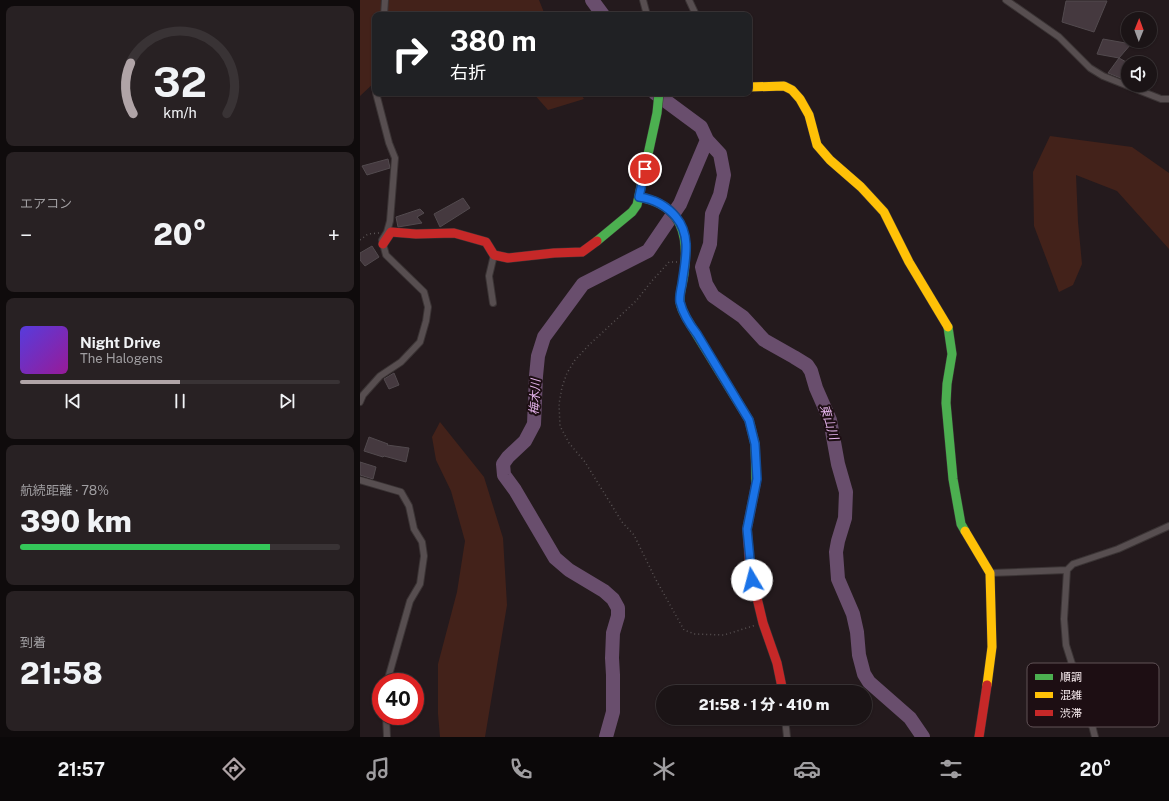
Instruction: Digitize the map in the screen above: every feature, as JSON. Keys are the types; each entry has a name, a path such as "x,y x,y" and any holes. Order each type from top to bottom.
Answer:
{"street":[{"path":"384,12 385,0"},
{"path":"643,0 647,12"},
{"path":"689,0 695,12"},
{"path":"1006,0 1059,37 1090,68 1103,76 1161,98 1169,99"},
{"path":"752,87 784,86 792,90 800,99 809,114 817,145 830,160 861,187 884,212 909,262 948,325 952,341 952,354 947,384 946,403 953,479 963,529 990,573 992,647 990,670 979,737"},
{"path":"360,402 363,395 380,376 401,362 420,342 428,307 424,292 386,255 382,240 387,232 390,221 395,158 389,143 377,96"},
{"path":"383,244 391,232 416,234 454,233 486,242 494,254 508,258 554,252 582,252 632,212 637,205 657,113 659,96"},
{"path":"639,197 650,199 670,210 682,224 686,238 685,262 680,301 688,322 697,334 749,420 755,444 757,479 747,529 750,569 763,623 777,663 782,685"},
{"path":"493,303 489,276 494,254"},
{"path":"360,480 401,492 409,506 414,529 422,542 424,556 420,584 410,601 390,673"},
{"path":"1072,663 1066,646 1064,619 1067,570 1073,564 1118,549 1169,526"},
{"path":"990,573 1067,570"},
{"path":"386,725 387,737"},
{"path":"786,725 787,737"},
{"path":"1092,727 1095,737"}],"path":[{"path":"360,240 368,234 387,232"},
{"path":"685,262 669,262 636,301 575,360 567,373 562,388 559,404 560,426 568,443 585,462 622,522 634,535 655,578 684,630 695,634 724,635 739,632 763,623"}],"shaded area":[{"path":"360,0 539,0 544,12 372,12 372,85 360,96"},
{"path":"536,96 582,96 584,99 548,110"},
{"path":"1050,136 1132,147 1169,173 1169,249 1117,191 1076,175 1082,264 1073,285 1059,292 1034,226 1033,172"},
{"path":"440,422 484,477 503,538 507,605 485,737 440,737 438,714 438,664 457,592 465,541 451,491 436,460 432,437"}],"building":[{"path":"1066,1 1107,1 1094,32 1062,22"},
{"path":"1103,39 1121,42 1121,48 1128,48 1119,58 1097,54"},
{"path":"1119,58 1121,59 1121,78 1108,73"},
{"path":"388,159 390,168 367,175 362,166"},
{"path":"463,198 470,208 440,227 434,214"},
{"path":"420,209 424,213 417,217 422,223 398,227 396,217"},
{"path":"372,246 379,257 365,266 360,260 360,253"},
{"path":"394,373 399,385 389,389 384,379"},
{"path":"369,437 388,444 387,445 409,448 406,462 364,451"},
{"path":"360,462 376,467 373,479 360,475"}],"waterway":[{"path":"592,0 601,12"},
{"name":"東山川","path":"659,96 701,127 707,140 720,154 724,175 720,195 712,214 710,244 702,267 706,284 713,296 743,317 764,340 807,365 811,371 816,388 830,420 838,464 846,492 845,518 836,552 838,579 853,614 857,632 859,655 864,674 869,682 910,718 923,737"},
{"name":"梅木川","path":"606,737 613,712 613,633 618,616 618,608 613,599 604,591 569,570 555,558 515,490 504,475 503,464 508,457 525,441 534,424 538,356 544,337 583,284 648,251 680,204 707,140"}],"traffic: fast":[{"path":"597,241 632,212 637,205 657,113 659,96"},
{"path":"639,197 654,201 665,207 674,215 680,224 684,235 685,247 684,274 680,296 681,306 687,319 749,420 755,444 756,484"},
{"path":"948,327 952,354 947,384 946,403 953,479 961,524 965,531"}],"traffic: slow":[{"path":"752,87 784,86 792,90 800,99 809,115 817,145 830,160 861,187 884,212 909,262 948,327"},
{"path":"965,531 990,573 992,647 987,685"}],"traffic: jam":[{"path":"383,244 391,232 416,234 454,233 486,242 494,255 508,258 554,253 582,252 597,241"},
{"path":"756,484 747,529 750,569 763,623 777,663 782,685"},
{"path":"979,737 987,685"}],"route":[{"path":"645,169 639,197 650,199 670,210 682,224 686,238 685,262 680,301 688,322 697,334 749,420 755,444 757,479 747,529 752,580"}]}
